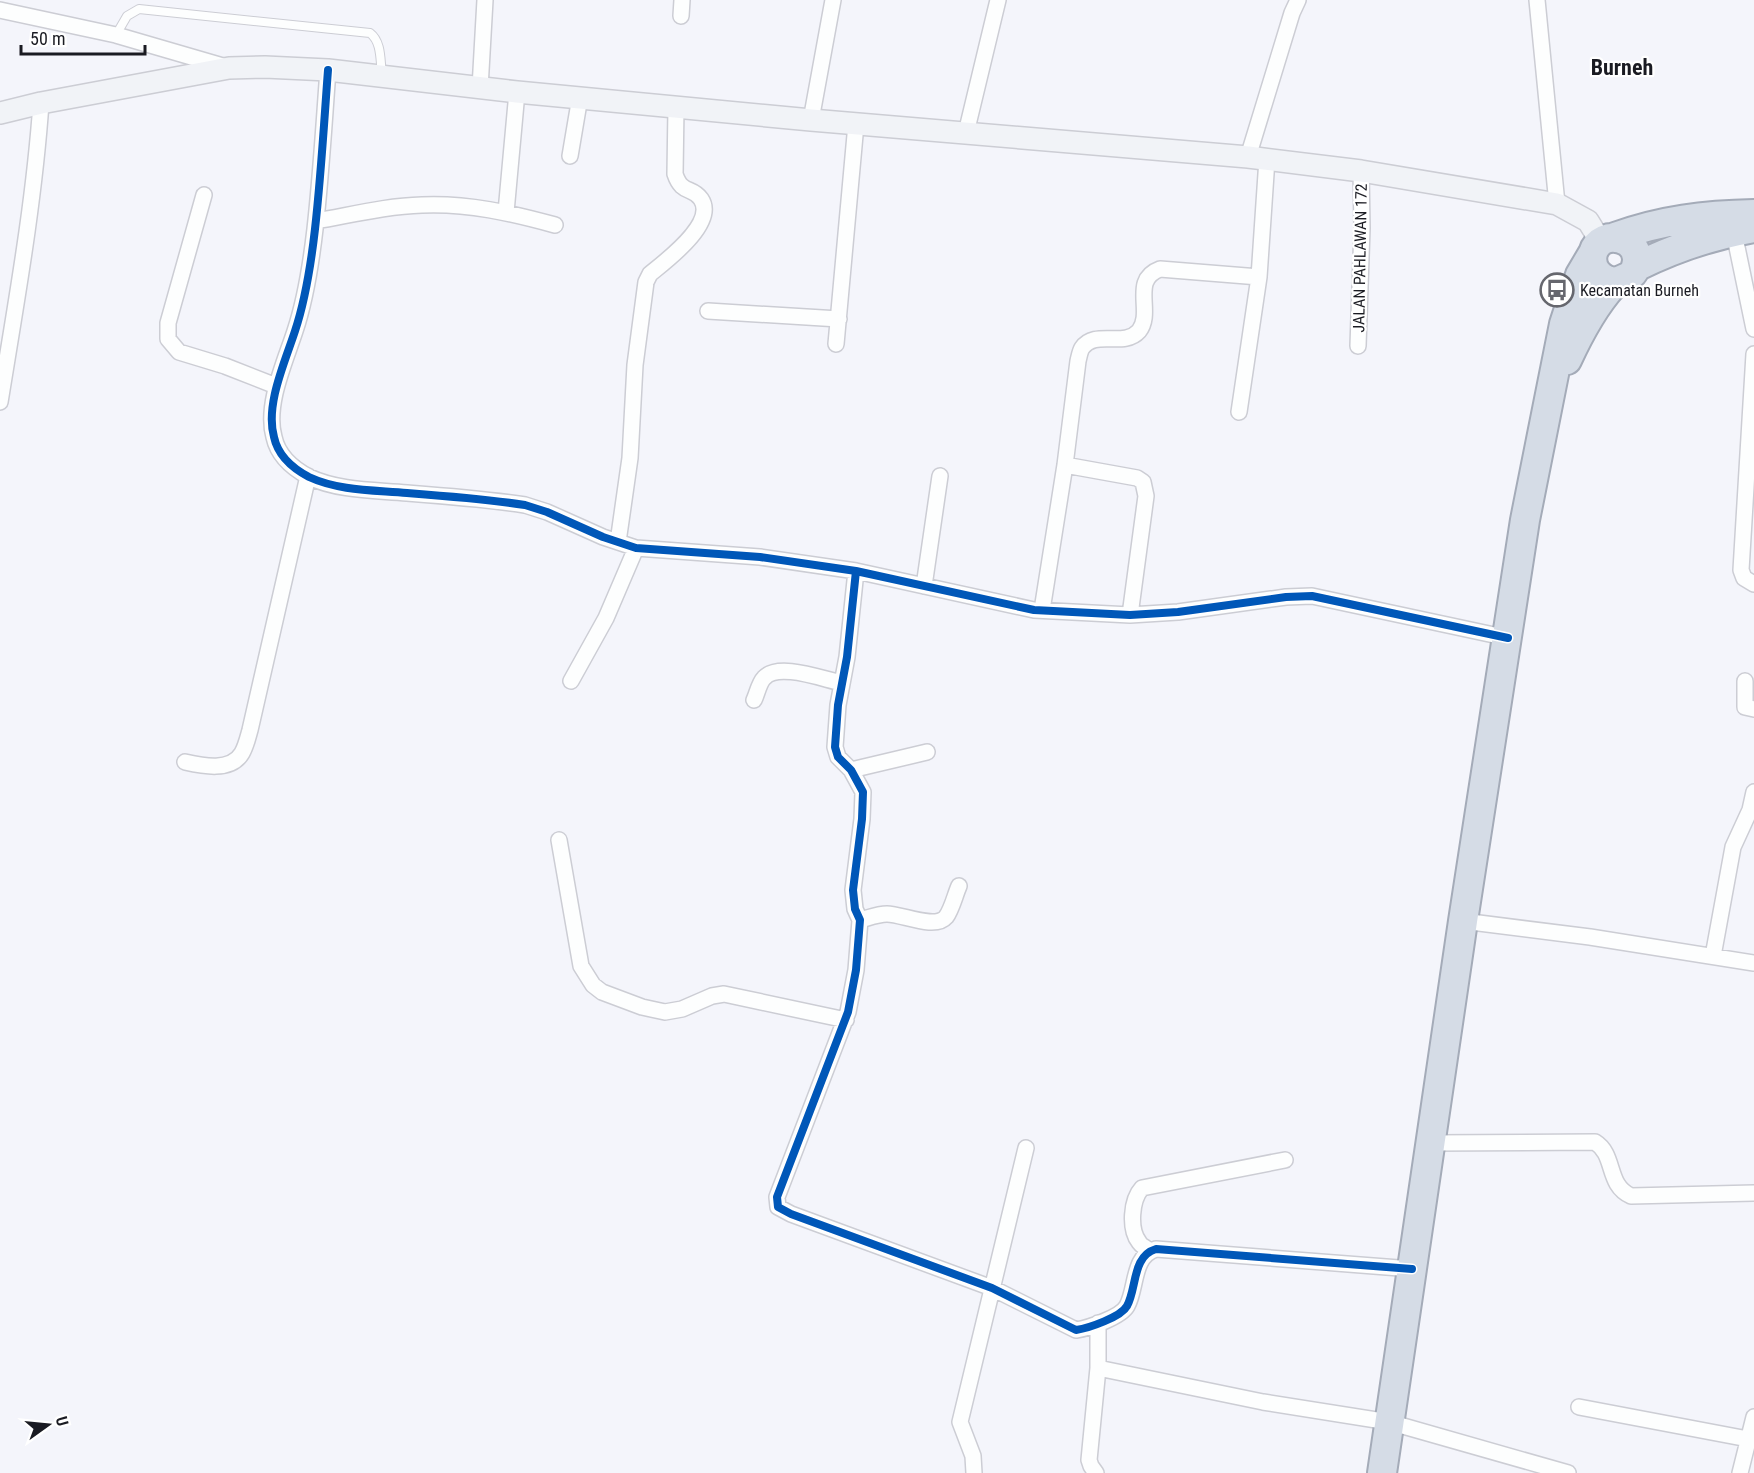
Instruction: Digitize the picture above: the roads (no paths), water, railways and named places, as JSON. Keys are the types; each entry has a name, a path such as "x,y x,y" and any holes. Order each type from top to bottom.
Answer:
{"highway":[{"path":"1382,1473 1525,519 1546,409 1571,300 1580,275 1603,244 1644,226 1693,217 1742,222"},
{"path":"1546,409 1578,336 1626,275 1637,260 1633,246 1628,241 1603,244 1592,260 1597,273 1602,278 1626,275 1682,246 1742,222"}],"main road":[{"path":"0,113 41,103 229,68 328,70 517,92 1257,158 1361,171 1557,204 1588,221 1603,244"}],"street":[{"path":"480,88 485,0"},
{"path":"681,16 682,0"},
{"path":"811,120 833,0"},
{"path":"966,133 998,0"},
{"path":"1239,412 1259,277 1257,158 1292,14 1298,0"},
{"path":"1537,0 1557,204"},
{"path":"0,10 116,35 229,68"},
{"path":"328,70 309,279 301,313 276,386 272,419 273,437 280,453 288,463 308,476 324,483 360,489 525,505 636,548 760,557 856,571 1042,610 1130,615 1178,612 1286,597 1312,596 1508,638"},
{"path":"506,212 517,92"},
{"path":"570,156 580,97"},
{"path":"0,402 26,246 36,168 41,103"},
{"path":"618,542 630,458 635,365 646,282 650,274 692,236 703,220 702,201 696,193 678,184 675,174 676,106"},
{"path":"836,344 856,124"},
{"name":"JALAN PAHLAWAN 172","path":"1358,346 1362,228 1361,171"},
{"path":"204,195 168,323 168,339 179,352 225,366 276,386"},
{"path":"316,221 394,207 423,205 506,212 555,225"},
{"path":"1742,222 1754,329"},
{"path":"1042,610 1065,465 1078,361 1083,347 1093,339 1128,339 1139,331 1144,320 1144,283 1152,272 1160,269 1259,277"},
{"path":"708,310 839,319"},
{"path":"1754,354 1741,570 1744,578 1754,584"},
{"path":"1065,465 1137,478 1143,482 1146,496 1130,615"},
{"path":"185,762 212,768 228,763 242,754 250,730 308,476"},
{"path":"924,586 940,476"},
{"path":"571,681 606,618 636,548"},
{"path":"856,571 838,705 835,747 838,757 851,770 863,792 864,803 854,890 855,909 860,920 856,970 846,1020 777,1197 778,1208 992,1288 1076,1330 1116,1316 1127,1307 1144,1256 1150,1251 1162,1248 1412,1269"},
{"path":"754,700 762,679 774,671 786,670 842,683"},
{"path":"1744,681 1745,706 1754,709"},
{"path":"851,770 927,752"},
{"path":"1713,956 1733,846 1750,810 1754,792"},
{"path":"559,840 581,966 593,985 602,993 642,1007 665,1012 682,1009 712,996 724,994 846,1020"},
{"path":"860,920 884,914 925,921 940,921 946,916 959,886"},
{"path":"1463,921 1590,937 1754,963"},
{"path":"1431,1143 1595,1142 1610,1162 1617,1186 1622,1192 1631,1196 1754,1193"},
{"path":"974,1473 973,1456 960,1422 1026,1148"},
{"path":"1150,1251 1139,1243 1132,1228 1136,1199 1142,1188 1285,1160"},
{"path":"1096,1473 1090,1466 1089,1460 1098,1368 1098,1323"},
{"path":"1098,1368 1263,1402 1389,1422 1568,1473"},
{"path":"1579,1407 1748,1439"},
{"path":"1740,1473 1754,1417"}],"lane":[{"path":"116,35 127,16 139,9 370,33 376,37 378,44 382,76"}],"place":[{"name":"Kecamatan Burneh","path":"1557,290"}],"district":[{"name":"Burneh","path":"1622,67"}]}
